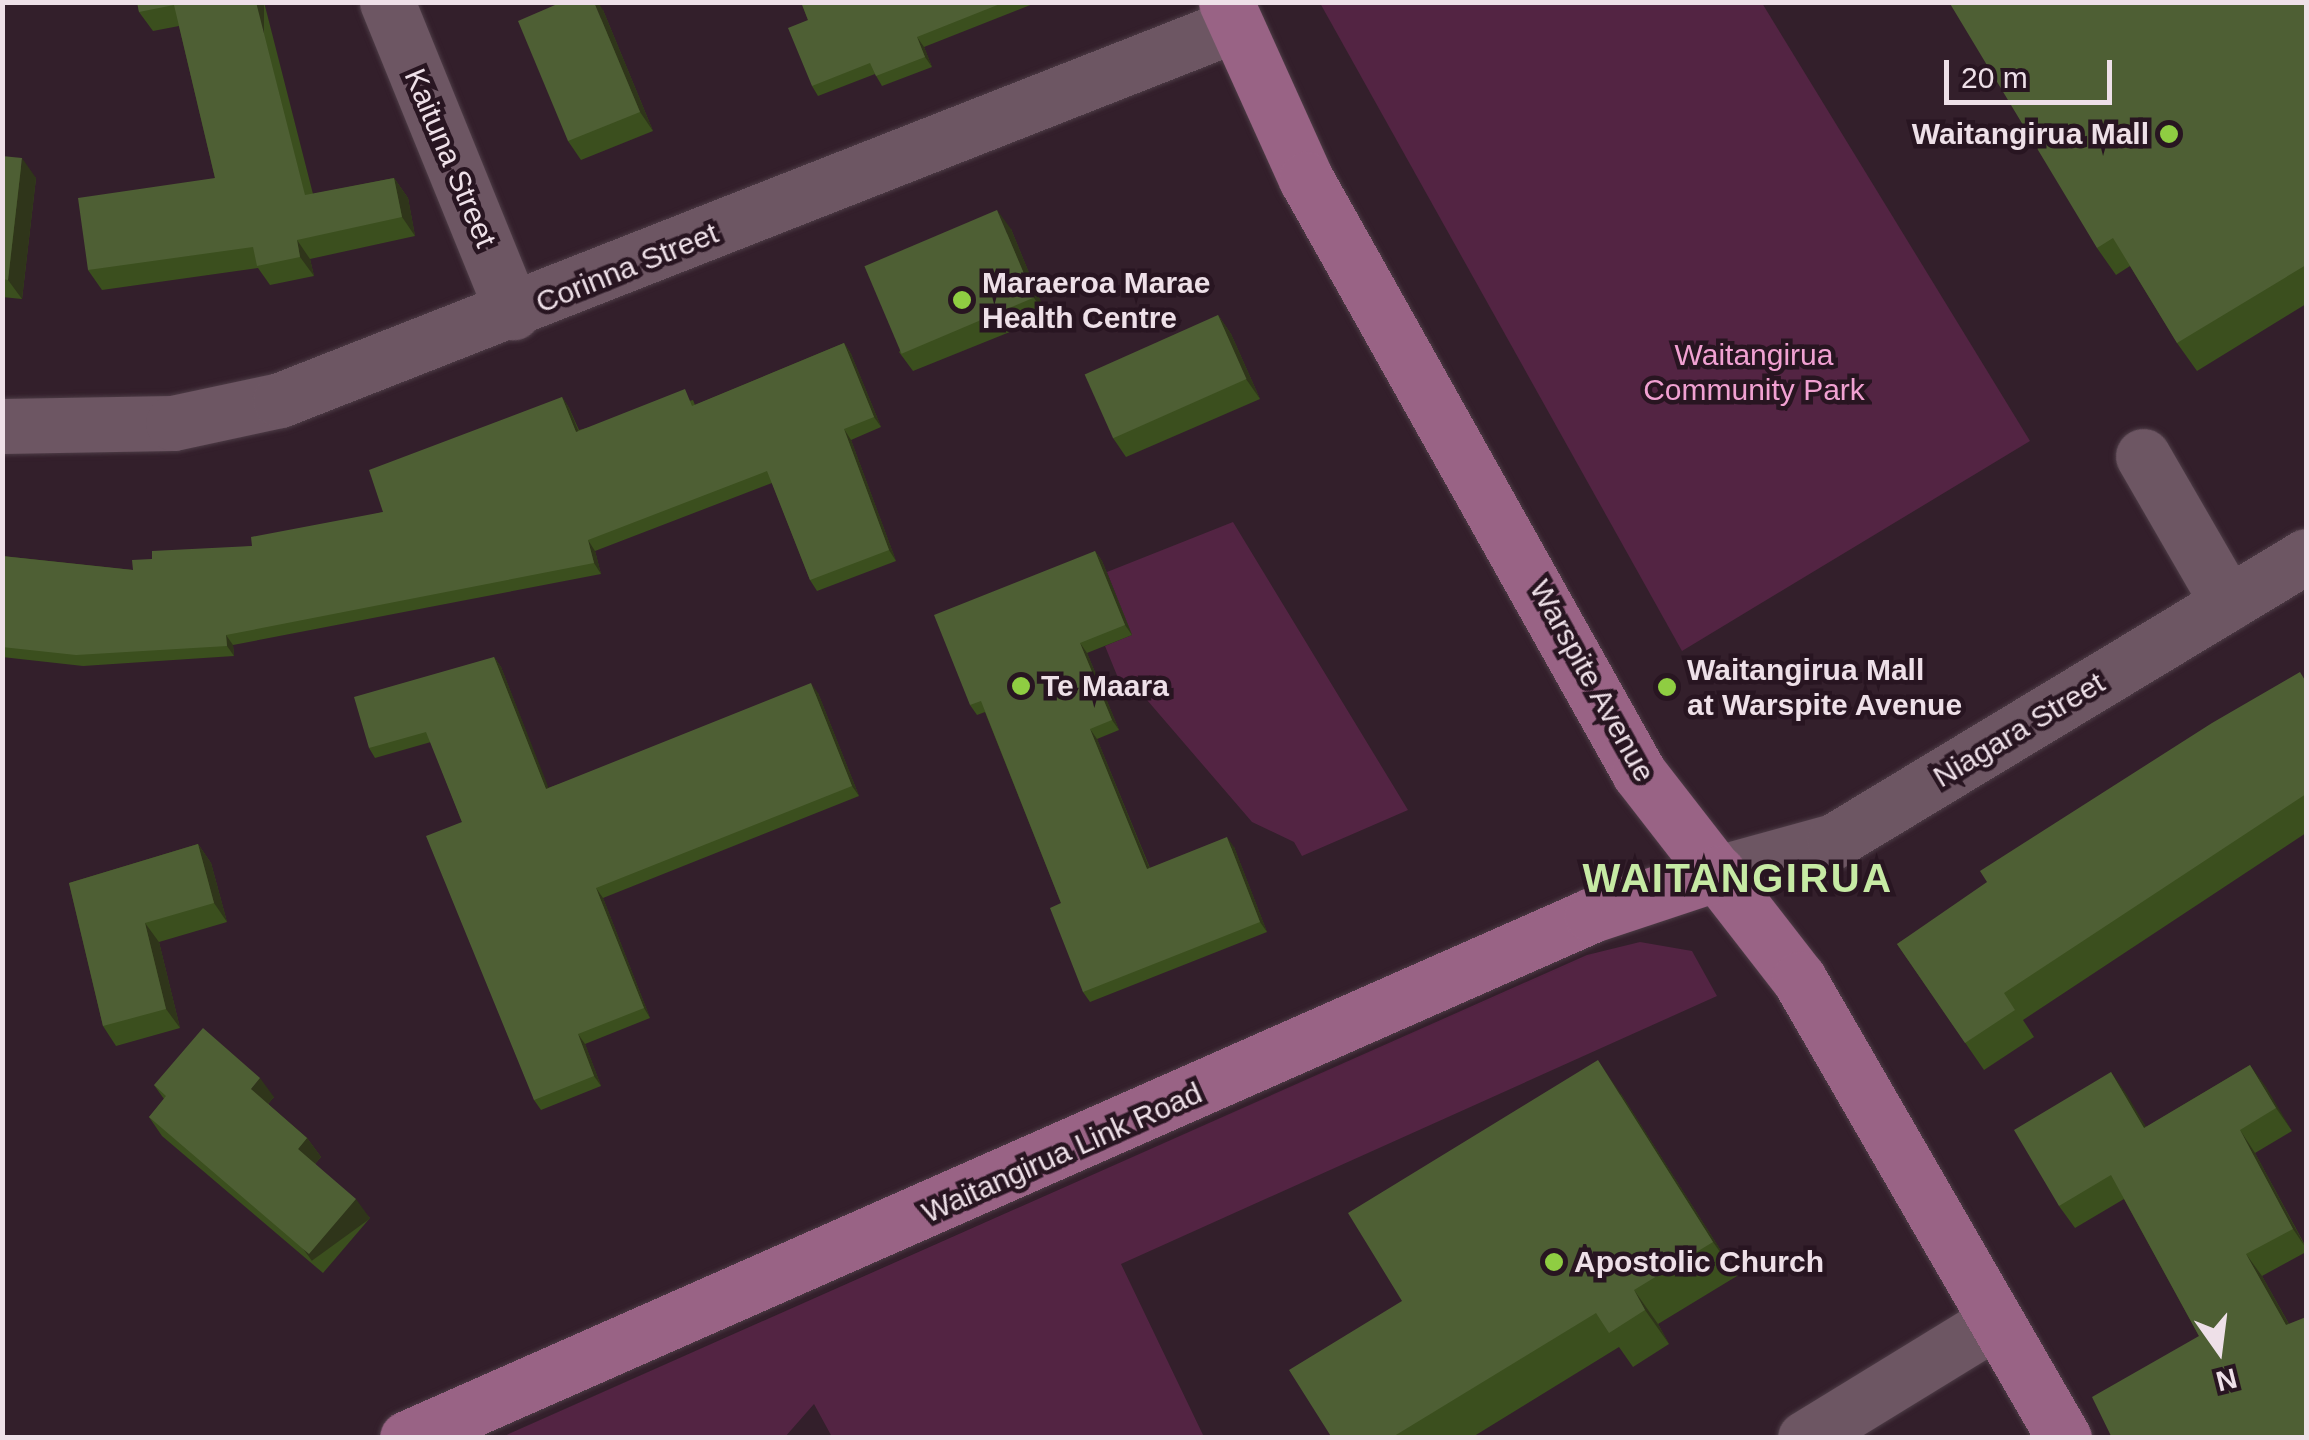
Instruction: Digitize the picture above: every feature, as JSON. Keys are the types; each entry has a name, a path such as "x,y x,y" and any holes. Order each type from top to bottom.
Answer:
{"main road":[{"name":"Warspite Avenue","path":"1229,14 1306,179 1639,773 1799,978 2064,1438"},
{"name":"Waitangirua Link Road","path":"406,1438 1592,915 1718,873"}],"street":[{"name":"Kaituna Street","path":"387,2 513,312"},
{"name":"Corinna Street","path":"2,426 173,423 262,404 513,312 1229,14"},
{"path":"2143,456 2228,603"},
{"name":"Niagara Street","path":"1718,873 1834,841 2306,556"},
{"path":"1805,1438 1994,1322"}],"green space":[{"name":"Waitangirua Community Park","path":"1320,3 1762,3 2030,441 1682,651"},
{"path":"1233,522 1408,810 1302,856 1294,842 1252,822 1141,693 1125,695 1105,646 1132,635 1107,572"},
{"path":"1640,942 1692,951 1717,996 1121,1264 1204,1437 832,1437 814,1404 785,1437 502,1437 1587,955"}],"building":[{"path":"137,2 256,2 305,195 394,178 402,217 297,240 300,257 257,266 253,247 88,270 78,198 215,178 174,5 139,12"},
{"path":"562,2 594,2 640,112 568,141 518,21"},
{"path":"801,2 1005,2 917,37 925,57 876,76 870,63 812,86 788,28 808,20"},
{"name":"Waitangirua Mall","path":"1949,2 2306,2 2306,265 2177,343 2113,238 2097,248"},
{"path":"2,156 22,158 8,280 2,279"},
{"name":"Maraeroa Marae Health Centre","path":"997,210 1034,297 902,354 864,266"},
{"path":"1218,315 1246,379 1113,438 1085,374"},
{"path":"844,343 874,417 844,429 889,550 810,580 767,471 588,540 594,563 226,635 227,646 76,655 2,647 2,556 133,570 132,560 152,559 152,551 252,546 251,537 383,512 369,470 562,397 576,432 685,389 692,406"},
{"path":"1095,551 1125,625 1080,643 1112,720 1090,729 1147,869 1227,837 1260,922 1083,992 1050,908 1061,903 981,701 970,705 934,615"},
{"path":"494,657 546,789 811,683 852,786 596,888 644,1008 578,1034 594,1076 534,1100 426,836 462,822 426,732 369,748 354,697"},
{"path":"2300,672 2306,682 2306,794 2004,993 2015,1010 1965,1043 1897,944 1987,882 1980,871 2212,723"},
{"path":"198,844 214,903 145,923 166,1009 103,1026 69,883"},
{"path":"203,1028 260,1078 251,1089 307,1138 298,1149 356,1199 309,1254 149,1117 166,1096 154,1085"},
{"name":"Apostolic Church","path":"1598,1060 1713,1242 1634,1290 1645,1310 1609,1333 1596,1313 1391,1438 1332,1438 1289,1370 1402,1301 1348,1213"},
{"path":"2250,1065 2276,1108 2240,1130 2293,1229 2246,1254 2286,1325 2306,1317 2306,1438 2112,1438 2092,1397 2199,1336 2111,1175 2059,1206 2014,1130 2111,1072 2144,1128"}],"place":[{"name":"Waitangirua Mall","path":"2169,134"},
{"name":"Maraeroa Marae Health Centre","path":"962,300"},
{"name":"Te Maara","path":"1021,686"},
{"name":"Waitangirua Mall at Warspite Avenue","path":"1667,687"},
{"name":"Apostolic Church","path":"1554,1262"}],"district":[{"name":"WAITANGIRUA","path":"1738,878"}]}
